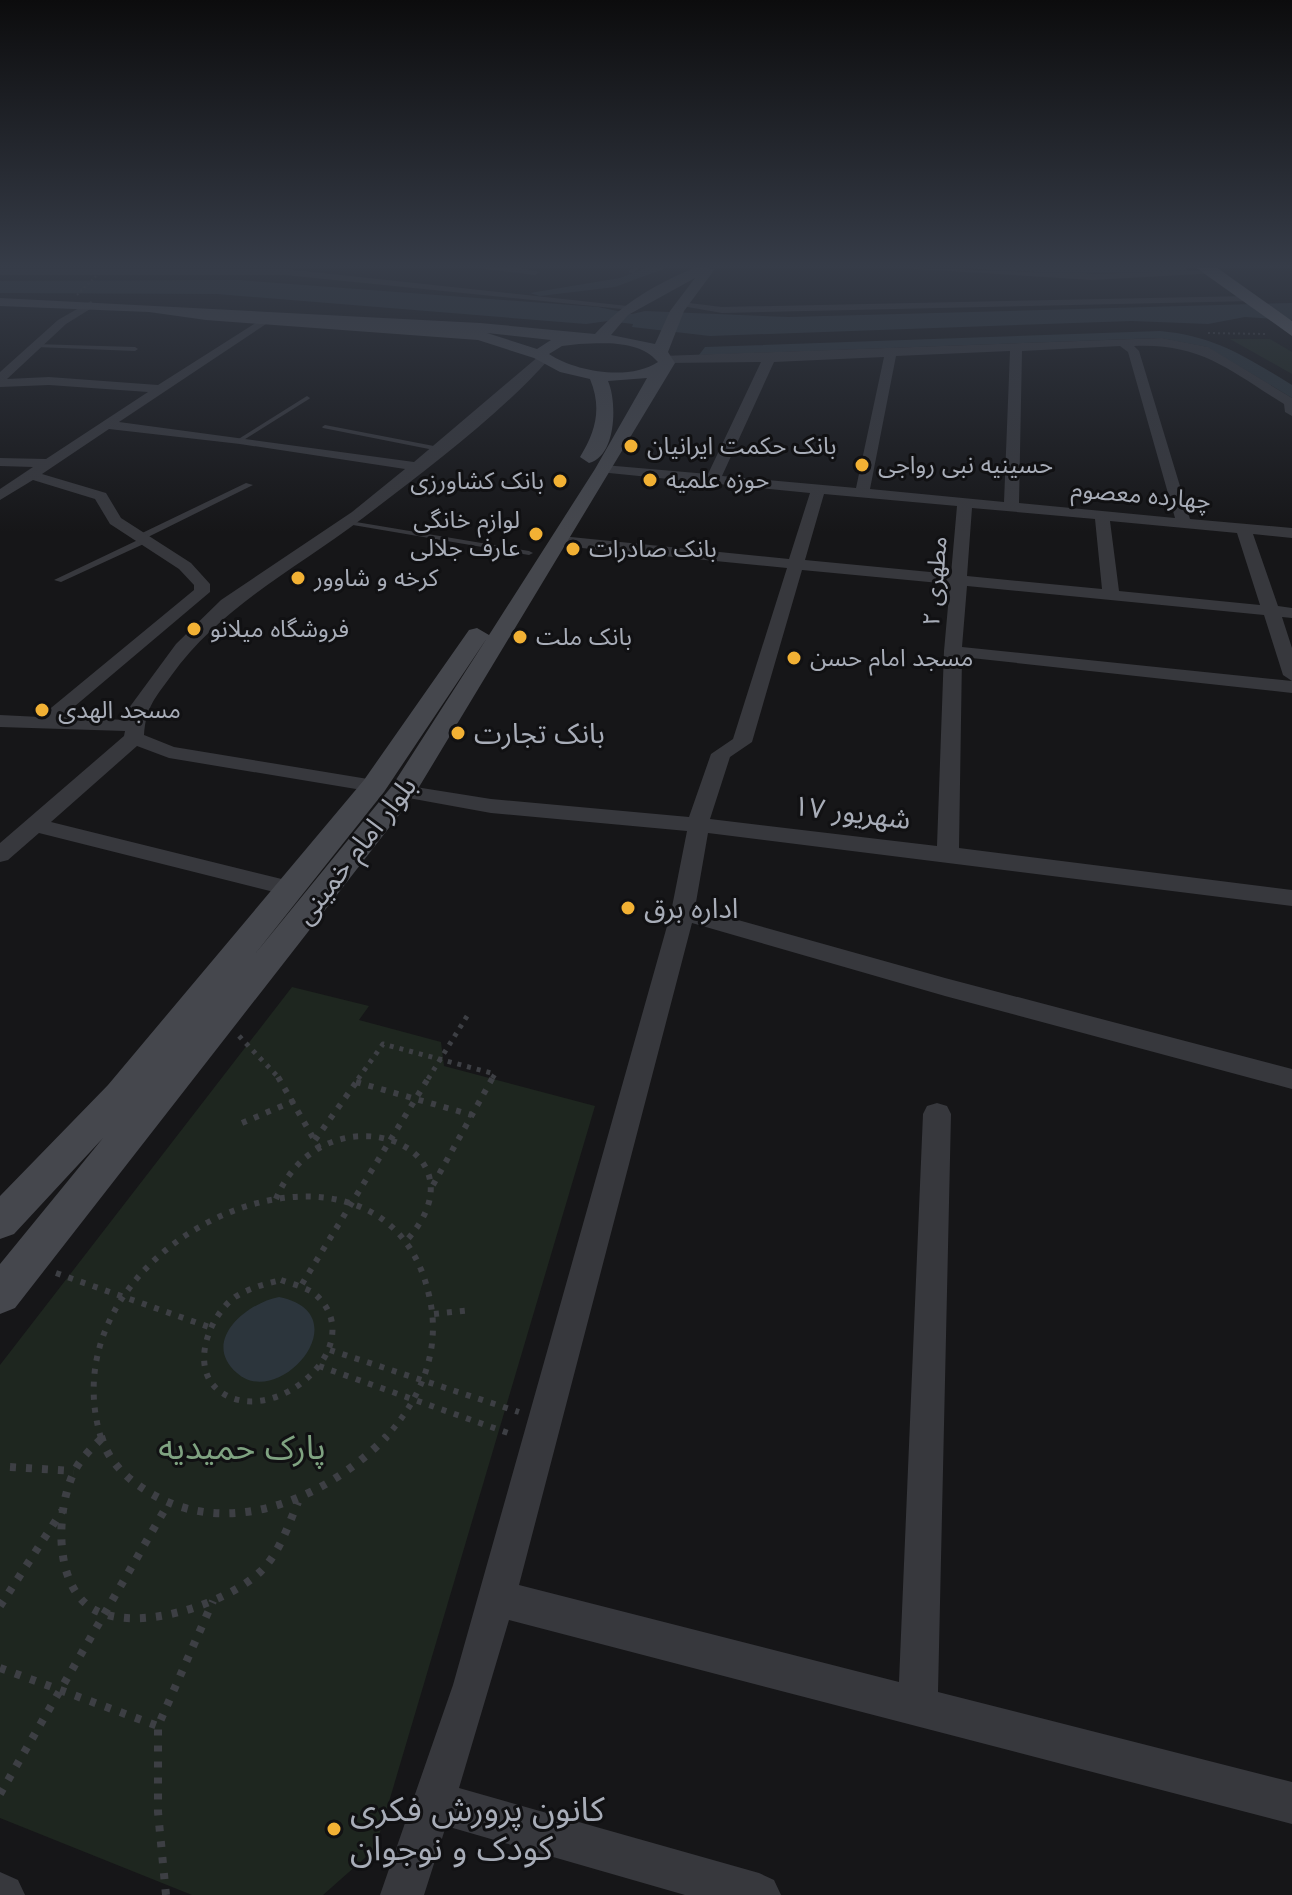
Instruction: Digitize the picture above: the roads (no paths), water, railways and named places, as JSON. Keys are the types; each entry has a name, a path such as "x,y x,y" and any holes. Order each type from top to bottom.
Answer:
{"main road":[{"path":"536,355 568,370 597,375 662,360"},
{"path":"655,355 662,360"},
{"name":"بلوار امام خمینی","path":"0,1295 403,791 604,469 663,355"},
{"name":"بلوار امام خمینی","path":"0,1222 121,1095 374,786 529,553 606,430 608,409 597,375"}],"street":[{"path":"0,381 26,355"},
{"path":"0,496 212,355"},
{"path":"662,360 856,355"},
{"path":"862,495 891,355"},
{"path":"1011,508 1016,355"},
{"path":"1131,355 1184,523"},
{"path":"1215,355 1291,407"},
{"path":"0,855 135,732 136,712 193,637 227,604 347,522 418,467 541,357"},
{"path":"713,480 769,359"},
{"path":"0,381 49,381 161,389"},
{"path":"106,425 240,440 418,467"},
{"path":"0,462 49,463"},
{"name":"چهارده معصوم","path":"604,469 1292,533"},
{"path":"30,475 83,488 101,496 115,521 185,566 202,584 202,592 45,722"},
{"path":"402,1895 473,1685 683,912 703,800 721,754 742,742 818,491"},
{"name":"مطهری ۲","path":"948,854 953,651 965,504"},
{"path":"1102,516 1111,596"},
{"path":"1244,529 1292,675"},
{"path":"561,541 1292,613"},
{"path":"953,651 1292,687"},
{"path":"0,721 45,722 135,732 169,752 374,786"},
{"name":"۱۷ شهریور","path":"403,791 491,806 773,832 1292,898"},
{"path":"35,825 290,888"},
{"path":"683,912 945,987 1292,1079"},
{"path":"918,1707 937,1114"},
{"path":"496,1598 1292,1803"},
{"path":"433,1801 759,1895"}],"lane":[{"path":"240,440 307,398"},
{"path":"325,427 439,449"},
{"path":"58,580 249,485"},
{"path":"347,522 529,553"}],"place":[{"name":"بانک حکمت ایرانیان","path":"631,446"},
{"name":"حسینیه نبی رواجی","path":"862,465"},
{"name":"حوزه علمیه","path":"650,480"},
{"name":"بانک کشاورزی","path":"560,481"},
{"name":"لوازم خانگی عارف جلالی","path":"536,534"},
{"name":"بانک صادرات","path":"573,549"},
{"name":"کرخه و شاوور","path":"298,578"},
{"name":"فروشگاه میلانو","path":"194,629"},
{"name":"بانک ملت","path":"520,637"},
{"name":"مسجد امام حسن","path":"794,658"},
{"name":"مسجد الهدی","path":"42,710"},
{"name":"بانک تجارت","path":"458,733"},
{"name":"اداره برق","path":"628,908"},
{"name":"کانون پرورش فکری کودک و نوجوان","path":"334,1829"}],"park label":[{"name":"پارک حمیدیه","path":"242,1447"}]}
